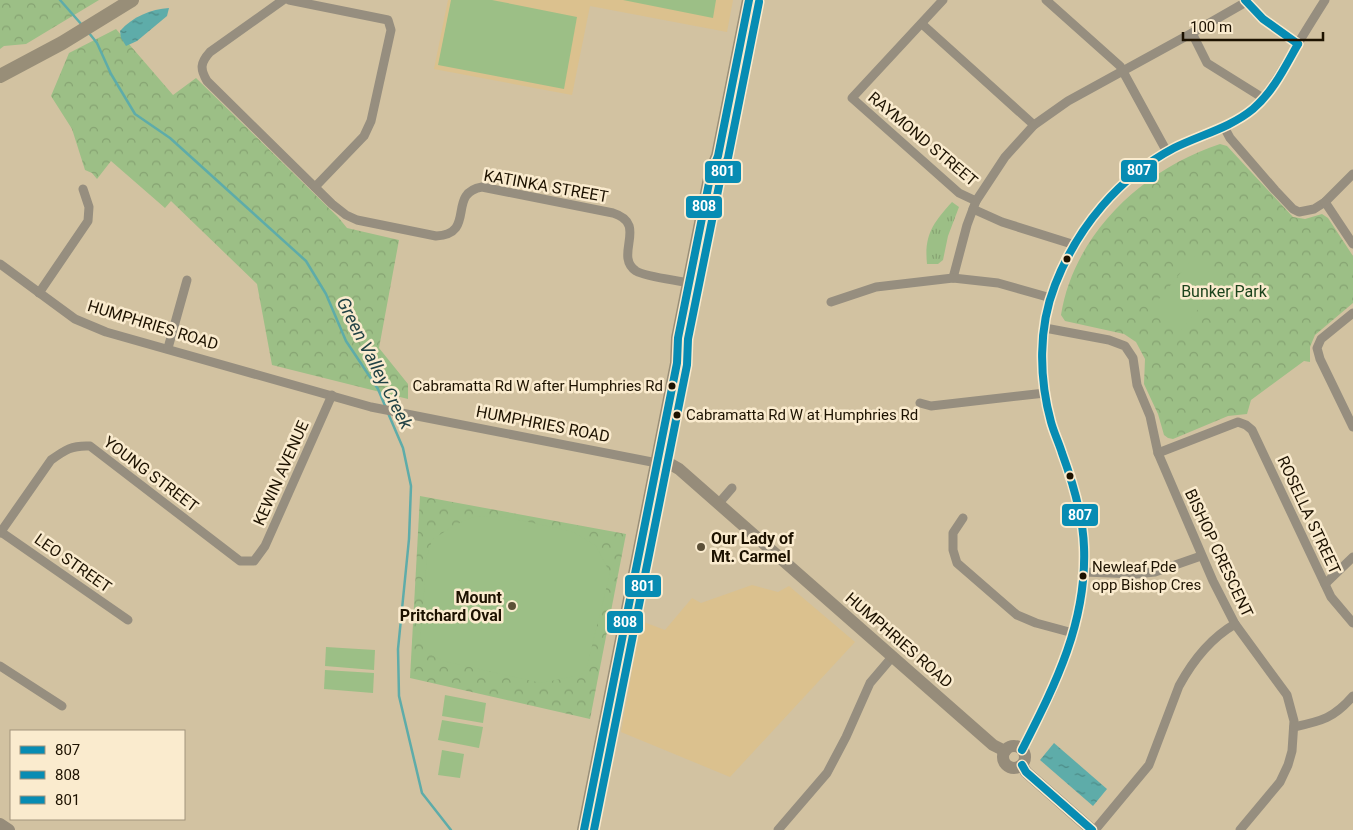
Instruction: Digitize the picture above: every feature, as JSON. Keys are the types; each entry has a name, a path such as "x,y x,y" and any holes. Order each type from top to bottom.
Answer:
{"main road":[{"path":"0,76 62,43 132,0"},
{"path":"584,830 677,363 678,338 689,283 711,174 718,156 750,0"},
{"path":"677,363 687,340 720,176 718,156"}],"street":[{"name":"KATINKA STREET","path":"282,0 210,52 202,64 201,71 208,81 315,187 346,215 357,220 436,236 446,235 454,230 460,221 464,198 469,192 482,187 613,213 626,219 630,228 628,257 631,267 641,274 689,283"},
{"path":"289,0 388,20 391,30 371,121 364,136 315,187"},
{"path":"943,0 922,24 1034,125"},
{"path":"1022,750 1061,670 1080,604 1084,572 1081,521 1065,462 1051,422 1045,394 1042,358 1051,298 1075,245 1110,196 1167,152 1224,127 1243,116 1263,98 1276,81 1325,0"},
{"path":"1049,1 1120,66 1167,152"},
{"path":"953,278 960,248 974,205 1005,157 1034,125 1068,101 1192,33 1245,1 1272,28 1298,44"},
{"name":"RAYMOND STREET","path":"922,24 852,98 974,205 1002,222 1075,245"},
{"path":"1192,33 1207,64 1263,98"},
{"path":"1224,127 1236,145 1293,209 1299,212 1314,209 1326,202 1353,174"},
{"path":"39,293 88,221 89,207 83,189"},
{"path":"1326,202 1353,244"},
{"name":"HUMPHRIES ROAD","path":"0,264 75,319 106,332 168,348 370,407 672,465 679,469 993,744 1005,751"},
{"path":"831,302 876,287 953,278 998,283 1051,298"},
{"path":"168,348 188,280"},
{"path":"1353,313 1321,339 1317,348 1320,359 1353,427"},
{"name":"BISHOP CRESCENT","path":"1045,328 1109,340 1125,346 1133,358 1136,385 1150,416 1158,454 1201,556 1235,624 1287,695 1292,710 1294,727 1292,751 1280,782 1240,830"},
{"path":"920,403 932,406 1045,394"},
{"name":"KEWIN AVENUE","path":"254,561 265,546 332,395"},
{"name":"ROSELLA STREET","path":"1158,454 1238,422 1246,424 1252,430 1331,597 1353,623"},
{"name":"YOUNG STREET","path":"0,533 51,460 63,451 76,445 90,446 240,561 254,561"},
{"path":"719,504 732,488"},
{"path":"963,518 953,533 957,563 1017,615 1036,623 1073,633"},
{"name":"LEO STREET","path":"0,533 128,620"},
{"path":"1084,572 1136,574 1154,572 1201,556"},
{"path":"1325,584 1353,557"},
{"path":"1022,765 1014,768 1007,766 1003,759 1005,751 1012,746 1022,750 1025,756 1022,765 1026,772 1094,830 1149,765 1178,686 1216,638 1235,624"},
{"path":"778,830 827,773 846,737 870,683 893,656"},
{"path":"0,666 62,706"},
{"path":"1294,727 1318,722 1330,717 1337,713 1353,696"},
{"path":"0,824 9,830"}],"shaded area":[{"path":"448,0 733,0 727,32 590,6 572,95 434,69"},
{"path":"752,585 778,592 789,586 855,642 730,777 621,732 641,621 665,630 692,598 701,603"}],"green space":[{"path":"0,0 99,0 26,44 4,46 0,49"},
{"path":"451,0 492,0 577,17 564,89 438,65"},
{"path":"623,0 716,0 713,18"},
{"path":"116,29 173,95 196,78 347,228 399,240 379,348 408,384 408,399 272,365 257,284 171,201 165,208 111,161 97,179 92,173 85,170 72,129 51,96 69,53"},
{"name":"Bunker Park","path":"1220,144 1227,146 1293,217 1305,219 1322,214 1328,218 1353,256 1353,303 1315,335 1310,347 1310,362 1304,361 1251,400 1247,414 1228,416 1173,439 1164,435 1158,414 1144,384 1145,359 1136,342 1124,334 1065,321 1061,315 1068,285 1081,257 1097,231 1117,208 1140,187 1165,170 1192,155"},
{"path":"952,202 959,207 948,236 943,260 938,264 927,264 927,245 931,230"},
{"path":"1195,256 1228,286 1210,307 1177,277"},
{"path":"1174,281 1201,306 1181,330 1153,306"},
{"name":"Mount Pritchard Oval","path":"420,496 626,534 590,719 410,678"},
{"name":"Mount Pritchard Oval","path":"477,516 504,517 571,531 596,546 610,573 587,666 581,675 541,683 443,661 426,652 420,640 427,557 432,540 459,523"},
{"path":"326,647 375,650 374,670 325,666"},
{"path":"325,670 374,673 373,693 324,689"},
{"path":"445,695 486,703 483,723 442,716"},
{"path":"442,720 483,727 479,748 438,740"},
{"path":"442,750 464,754 460,778 438,775"}],"water":[{"path":"169,8 167,16 137,41 126,46 121,38 120,31 125,26 142,15 155,10"},
{"path":"1054,743 1107,789 1093,806 1040,760"}],"waterway":[{"name":"Green Valley Creek","path":"60,0 82,25"},
{"name":"Green Valley Creek","path":"89,33 97,43 111,74 135,114 170,138 306,261 326,294 346,341 378,389 386,408"},
{"name":"Green Valley Creek","path":"388,413 403,448 411,486 409,539 398,649 399,696 422,793 451,830"}],"transit line":[{"name":"808","path":"584,830 677,363 678,338 711,173 718,156 749,0"},
{"name":"807","path":"1245,0 1263,19 1298,44"},
{"name":"801","path":"594,830 687,365 688,339 721,176 728,158 759,2"},
{"name":"807","path":"1022,750 1046,702 1066,653 1080,602 1084,575 1084,547 1080,512 1070,476 1051,422 1044,388 1043,336 1049,301 1055,285 1064,264 1088,224 1118,189 1154,160 1174,148 1225,126 1253,109 1273,87 1298,44"},
{"name":"807","path":"1022,765 1026,772 1092,830"}],"place":[{"name":"Cabramatta Rd W after Humphries Rd","path":"672,386"},
{"name":"Cabramatta Rd W at Humphries Rd","path":"677,415"},
{"name":"Our Lady of Mt. Carmel","path":"701,547"},
{"name":"Newleaf Pde opp Bishop Cres","path":"1083,576"},
{"name":"Mount Pritchard Oval","path":"512,606"}]}
